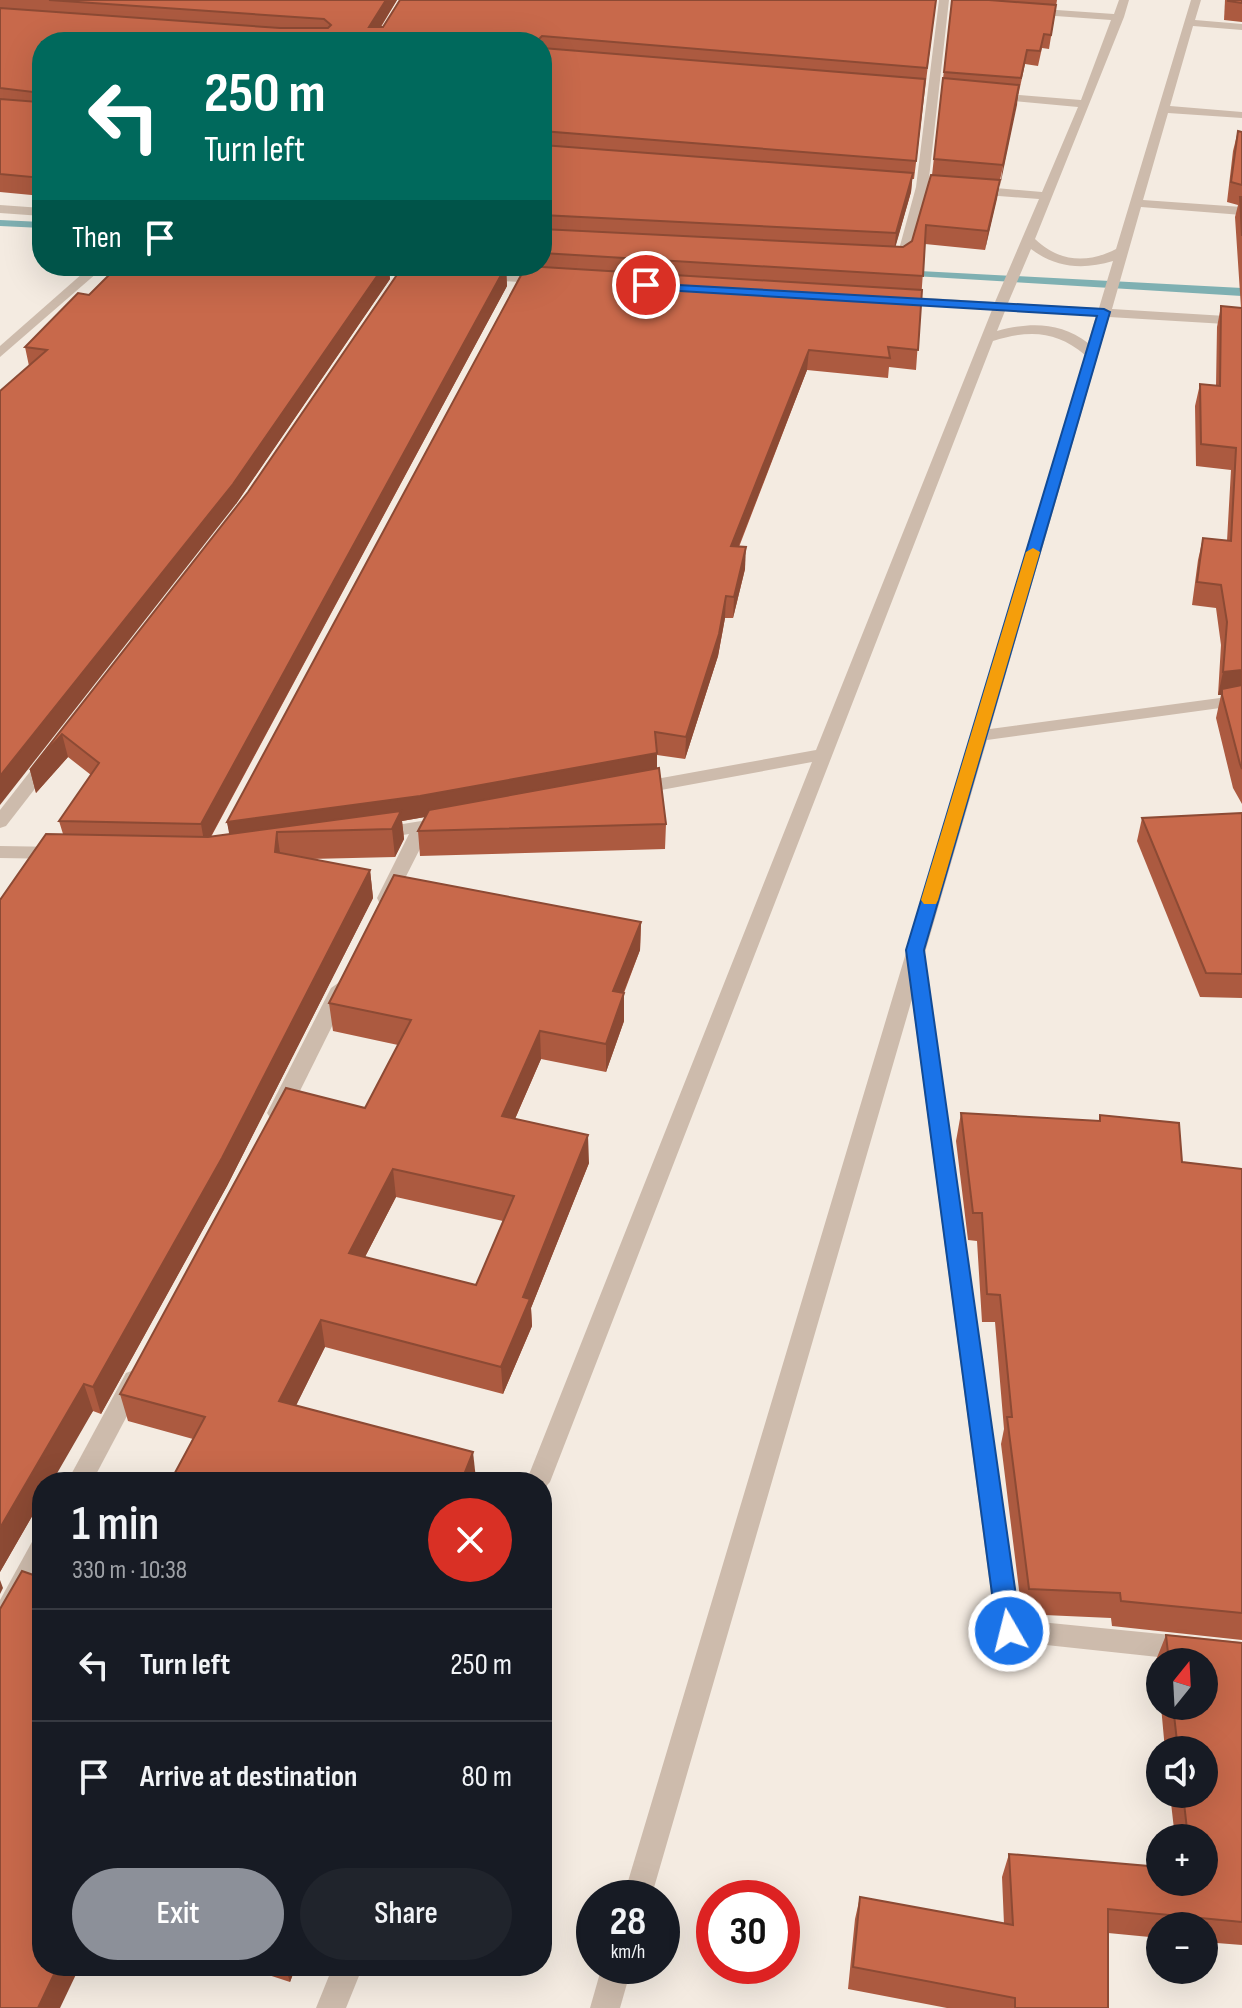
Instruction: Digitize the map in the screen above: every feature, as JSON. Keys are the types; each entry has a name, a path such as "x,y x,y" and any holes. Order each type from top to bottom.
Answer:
{"street":[{"path":"542,1472 987,338 1085,104 1124,0"},
{"path":"642,1880 1196,0"},
{"path":"872,259 901,259 922,187 944,2"},
{"path":"929,3 958,5"},
{"path":"1016,10 1119,17"},
{"path":"1189,23 1242,27"},
{"path":"918,90 949,92"},
{"path":"979,95 1085,104"},
{"path":"1164,109 1242,115"},
{"path":"907,185 938,188"},
{"path":"953,189 1045,196"},
{"path":"1136,203 1242,211"},
{"path":"0,209 32,211"},
{"path":"1027,239 1043,256 1072,263 1104,262 1121,252"},
{"path":"0,353 88,276"},
{"path":"462,276 518,285 568,281"},
{"path":"880,299 1242,321"},
{"path":"987,338 1016,328 1044,328 1075,337 1092,354"},
{"path":"978,736 1242,700"},
{"path":"0,822 59,747"},
{"path":"608,793 825,754"},
{"path":"362,835 469,819"},
{"path":"373,924 422,827"},
{"path":"0,852 76,854"},
{"path":"915,950 1009,1631 1242,1654"},
{"path":"268,1133 352,966"},
{"path":"84,1472 148,1356"},
{"path":"0,1625 32,1566"},
{"path":"331,2008 344,1976"},
{"path":"605,2008 612,1984"}],"building":[{"path":"49,0 386,0 369,27 383,27 400,0 936,0 927,68 552,37 552,32 32,32 32,92 0,88 0,8 280,28 328,28 331,25 324,19"},
{"path":"952,0 1056,5 1051,35 1044,34 1040,51 1027,50 1021,78 944,72"},
{"path":"552,49 925,79 916,161 552,132"},
{"path":"943,78 1019,85 1003,165 934,159"},
{"path":"0,99 32,102 32,177 0,174"},
{"path":"1238,131 1242,132 1242,185 1231,182"},
{"path":"552,146 913,173 896,233 552,216"},
{"path":"931,175 1000,180 988,231 926,225 923,276 552,254 552,229 903,247 912,241"},
{"path":"552,268 922,290 918,350 888,347 890,358 809,350 731,546 746,547 734,597 726,596 719,634 686,737 655,732 657,753 420,796 227,822 521,276 552,276"},
{"path":"108,276 377,276 233,484 0,776 0,391 47,350 25,347 78,293 89,295"},
{"path":"396,276 501,276 201,824 59,821 99,763 62,734 30,770 248,492"},
{"path":"1221,306 1242,308 1242,670 1223,672 1227,622 1221,585 1197,582 1203,538 1231,541 1236,448 1201,444 1200,384 1220,386"},
{"path":"1242,685 1242,769 1222,689"},
{"path":"659,768 666,824 418,831 429,810"},
{"path":"401,811 392,829 277,832 275,852 370,870 222,1158 93,1387 84,1384 0,1528 0,900 46,834 208,837"},
{"path":"1242,813 1242,974 1206,973 1142,818"},
{"path":"394,875 641,922 613,991 624,993 606,1044 540,1031 502,1116 588,1135 523,1297 530,1299 501,1367 321,1320 279,1401 473,1452 465,1472 175,1472 205,1417 120,1394 286,1088 365,1108 411,1020 329,1003","holes":["393,1169 514,1196 476,1285 349,1253"]},
{"path":"961,1113 1100,1121 1100,1115 1179,1123 1182,1162 1242,1169 1242,1613 1121,1601 1120,1593 1029,1589 1007,1417 1012,1417 1000,1295 987,1294 982,1213 973,1213"},
{"path":"22,1571 32,1574 32,1976 53,1976 38,2008 0,2008 0,1609"},
{"path":"1166,1635 1242,1643 1242,1922 1218,1920 1218,1912 1146,1913 1108,1909 1108,2008 1015,2008 1015,1998 853,1967 860,1897 1013,1925 1009,1854 1146,1866 1146,1896 1218,1896 1218,1824 1186,1824 1185,1808 1218,1808 1218,1736 1176,1736 1175,1720 1218,1720 1218,1648 1167,1648"}],"waterway":[{"path":"0,223 32,225"},
{"path":"901,273 1242,292"}],"slow traffic":[{"path":"930,900 1033,552"}],"route":[{"path":"646,285 1104,312 915,950 1009,1631"}]}
